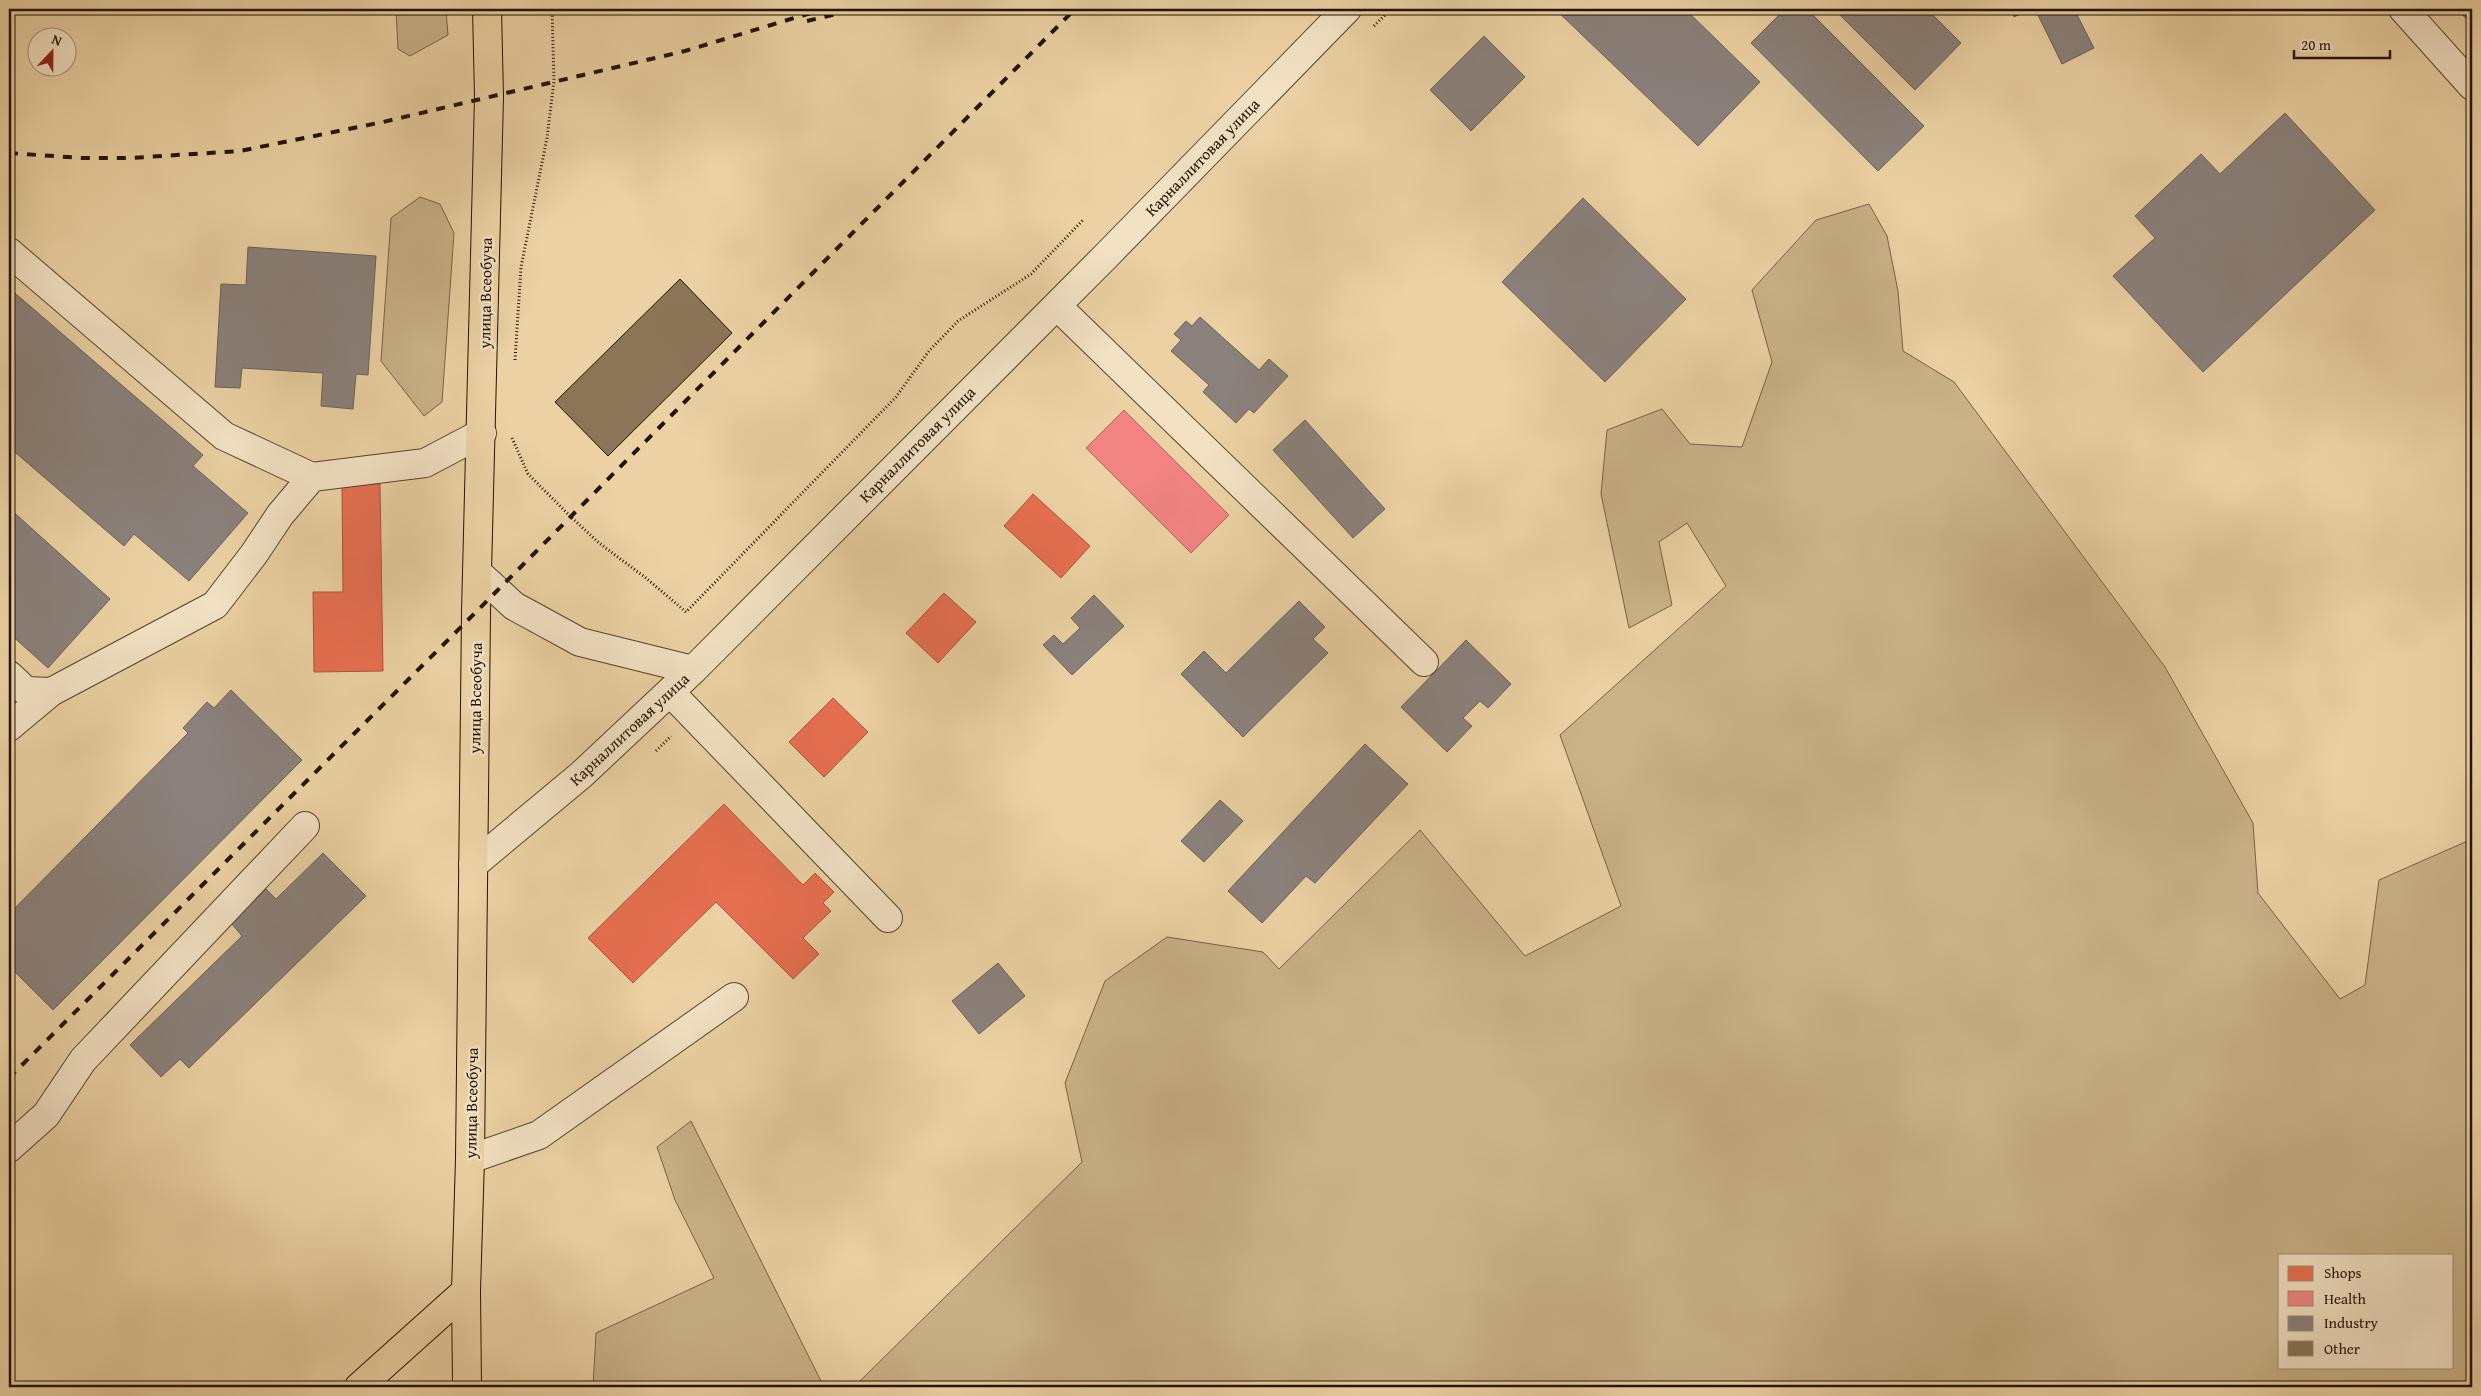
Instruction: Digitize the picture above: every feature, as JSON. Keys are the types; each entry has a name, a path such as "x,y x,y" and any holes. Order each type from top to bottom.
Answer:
{"main road":[{"name":"улица Всеобуча","path":"467,1387 466,1291 470,1159 477,572 489,97 487,9"},
{"path":"358,1387 466,1291"}],"street":[{"name":"Карналлитовая улица","path":"473,866 581,775 693,670 1057,306 1347,9"},
{"path":"2403,9 2472,86"},
{"path":"9,252 224,436 312,477 425,463 482,433"},
{"path":"1057,306 1424,662"},
{"path":"10,725 51,692 215,605 254,554 280,515 312,477"},
{"path":"477,572 514,606 580,642 693,670"},
{"path":"9,676 26,691 51,692"},
{"path":"670,692 888,918"},
{"path":"9,1148 46,1115 83,1060 305,826"},
{"path":"470,1159 539,1135 734,997"}],"path":[{"path":"515,366 521,266 547,138 554,81 552,9"},
{"path":"510,436 528,474 571,517 599,543 646,578 686,612 896,397 929,351 958,321 1030,274 1083,220"}],"shaded area":[{"path":"396,9 446,9 448,35 410,56 398,49"},
{"path":"420,197 440,204 454,233 442,402 424,416 381,361 391,218"},
{"path":"1869,204 1887,236 1898,291 1903,351 1954,382 2165,667 2253,823 2258,893 2340,999 2365,985 2379,880 2472,839 2472,1387 854,1387 1082,1162 1065,1083 1105,981 1167,937 1263,952 1279,969 1420,830 1525,956 1621,906 1560,735 1726,586 1687,523 1659,542 1672,605 1629,628 1601,494 1607,430 1662,409 1690,444 1742,447 1772,362 1752,290 1816,220"},
{"path":"691,1121 824,1387 593,1387 596,1333 714,1278 675,1200 657,1147"}],"building: Shops":[{"path":"380,484 383,671 314,672 313,592 343,592 342,485"},
{"path":"1033,494 1090,546 1061,578 1004,526"},
{"path":"944,593 976,622 938,663 906,633"},
{"path":"833,698 868,732 824,777 789,742"},
{"path":"724,804 803,885 815,873 834,892 823,903 831,911 803,938 819,954 793,979 716,902 633,983 588,938"}],"building: Health":[{"path":"1124,410 1229,515 1191,553 1086,448"}],"building: Industry":[{"path":"1555,9 1685,9 1760,82 1698,146"},
{"path":"1785,9 1807,9 1924,126 1878,171 1751,43"},
{"path":"1834,9 1927,9 1961,43 1915,90"},
{"path":"2010,9 2030,9 2014,17"},
{"path":"2035,9 2074,9 2094,48 2062,64"},
{"path":"2457,9 2472,9 2472,25"},
{"path":"1484,36 1525,77 1471,131 1430,90"},
{"path":"2285,113 2375,210 2203,372 2113,276 2155,238 2135,216 2201,154 2220,174"},
{"path":"1583,198 1686,299 1605,382 1502,282"},
{"path":"248,247 376,256 368,375 356,374 353,409 321,406 323,373 242,368 240,388 215,387 221,284 246,285"},
{"path":"9,288 203,455 193,466 248,513 189,581 134,534 124,546 9,447"},
{"path":"1200,317 1259,370 1269,359 1288,376 1254,413 1249,409 1236,423 1203,392 1209,385 1171,351 1181,340 1174,334 1186,321 1192,326"},
{"path":"1305,420 1385,509 1353,538 1273,450"},
{"path":"9,508 110,599 48,668 9,633"},
{"path":"1094,595 1124,626 1072,675 1043,645 1054,635 1063,644 1080,628 1071,618"},
{"path":"1299,601 1325,627 1313,639 1328,653 1243,737 1181,674 1204,651 1226,673"},
{"path":"1466,640 1511,684 1488,708 1480,701 1463,718 1472,726 1447,752 1401,707"},
{"path":"231,690 302,760 53,1010 9,966 9,914 188,733 183,728 207,702 214,708"},
{"path":"1365,744 1408,784 1315,883 1306,876 1262,923 1228,891"},
{"path":"1220,800 1243,821 1204,862 1181,841"},
{"path":"323,853 366,896 189,1068 180,1059 161,1077 130,1045 242,936 231,923 266,889 276,899"},
{"path":"998,963 1025,996 979,1034 952,1001"}],"building: Other":[{"path":"680,279 732,333 608,456 555,402"}],"railway":[{"path":"9,153 81,158 131,158 240,151 383,122 685,51 824,9"},
{"path":"807,21 857,9"},
{"path":"9,1078 476,612 1075,9"}]}
